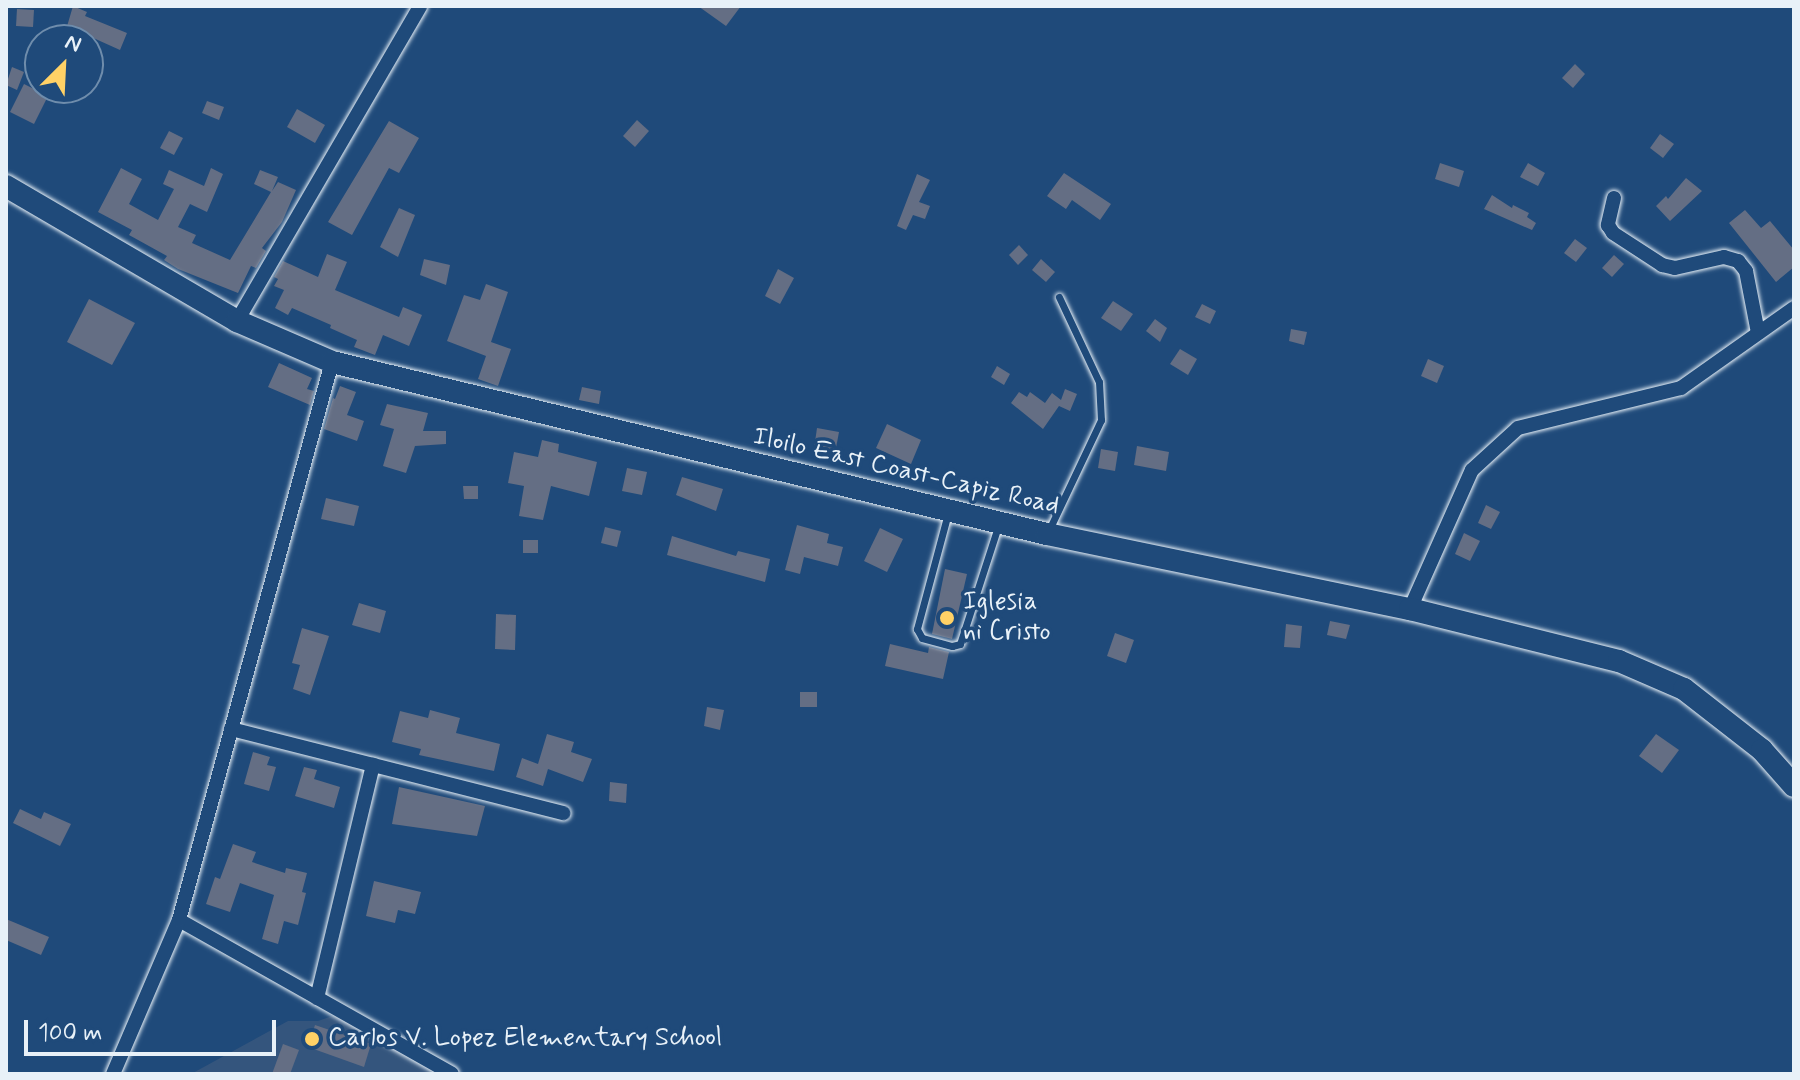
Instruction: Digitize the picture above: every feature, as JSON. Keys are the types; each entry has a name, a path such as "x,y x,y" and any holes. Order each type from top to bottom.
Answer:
{"main road":[{"name":"Iloilo East Coast-Capiz Road","path":"6,186 237,321 332,362 999,523 1410,609 1619,661 1684,689 1762,750 1794,786"}],"street":[{"path":"237,321 420,6"},
{"path":"1614,198 1608,225 1613,233 1662,265 1675,268 1724,257 1738,261 1746,271 1758,333"},
{"path":"1410,609 1472,470 1518,428 1681,388 1794,308"},
{"path":"113,1074 179,920 332,362"},
{"path":"231,729 564,813"},
{"path":"317,998 373,765"},
{"path":"179,920 452,1074"}],"lane":[{"path":"1047,534 1101,420 1099,382 1059,297"},
{"path":"949,511 917,629 922,638 952,646 960,644 999,523"}],"shaded area":[{"name":"Carlos V. Lopez Elementary School","path":"338,1014 438,1074 191,1074 288,1021 318,1021"}],"building":[{"path":"73,6 87,12 85,16 127,33 120,50 104,43 104,24 68,24"},
{"path":"698,6 741,6 726,26"},
{"path":"17,9 34,10 33,24 16,26"},
{"path":"1575,64 1585,74 1573,88 1562,78"},
{"path":"12,67 24,72 17,90 6,85"},
{"path":"24,84 24,104 44,104 34,124 10,112"},
{"path":"207,101 224,107 219,120 202,113"},
{"path":"297,109 325,125 315,143 287,127"},
{"path":"637,120 649,131 635,147 623,136"},
{"path":"389,121 419,138 399,173 389,168 352,235 328,222"},
{"path":"169,131 183,138 174,155 160,148"},
{"path":"1660,134 1674,144 1663,158 1650,148"},
{"path":"1440,163 1464,171 1459,187 1435,179"},
{"path":"1528,163 1545,173 1538,186 1520,177"},
{"path":"121,168 142,179 129,204 158,220 174,189 163,184 169,170 204,186 211,168 223,174 207,212 190,204 178,227 196,235 192,243 230,260 271,192 254,184 260,170 278,177 272,191 278,182 296,190 282,222 262,248 266,251 256,268 251,266 238,293 178,269 164,260 167,256 129,235 132,230 98,212"},
{"path":"1064,173 1111,204 1100,220 1072,200 1066,209 1047,196"},
{"path":"917,174 930,180 919,202 930,206 925,219 913,215 906,230 897,226"},
{"path":"1686,178 1702,191 1670,221 1656,206 1666,196 1668,199"},
{"path":"1492,195 1512,208 1513,205 1529,213 1527,217 1536,223 1532,230 1484,209"},
{"path":"399,208 415,215 398,257 380,247"},
{"path":"1745,210 1761,228 1770,221 1794,250 1794,267 1776,282 1729,223"},
{"path":"1575,239 1587,248 1576,262 1564,253"},
{"path":"1019,245 1028,255 1018,265 1009,255"},
{"path":"327,254 347,262 335,290 399,317 403,307 422,315 409,346 383,335 375,355 354,347 357,340 330,328 331,325 292,308 288,315 275,308 284,290 274,286 278,279 274,277 283,261 318,277"},
{"path":"1614,255 1624,264 1612,277 1602,268"},
{"path":"424,259 450,265 446,285 420,275"},
{"path":"1041,259 1055,272 1046,282 1032,270"},
{"path":"778,269 794,278 780,304 765,296"},
{"path":"486,284 508,292 491,342 511,349 498,386 478,379 486,356 447,341 464,295 480,300"},
{"path":"89,299 135,323 112,365 67,342"},
{"path":"1113,301 1133,314 1121,331 1101,318"},
{"path":"1202,304 1216,311 1210,324 1195,317"},
{"path":"1155,319 1167,328 1160,342 1146,331"},
{"path":"1291,329 1307,332 1304,345 1289,341"},
{"path":"1180,349 1197,359 1188,375 1170,364"},
{"path":"1428,359 1444,366 1437,383 1421,376"},
{"path":"279,363 312,378 307,389 314,391 310,405 268,387"},
{"path":"997,366 1010,374 1004,385 991,377"},
{"path":"340,386 356,392 347,415 364,421 357,441 324,429"},
{"path":"582,387 601,391 599,404 579,400"},
{"path":"1065,389 1077,394 1070,411 1059,406 1043,429 1011,403 1019,392 1027,397 1030,392 1045,403 1052,393 1061,400"},
{"path":"387,404 428,413 423,431 446,431 446,444 415,446 406,473 383,466 394,429 380,425"},
{"path":"887,424 921,440 911,464 876,448"},
{"path":"817,428 839,432 835,453 814,449"},
{"path":"542,440 559,444 558,452 597,462 589,496 551,486 543,520 519,516 524,486 508,483 514,452 538,457"},
{"path":"1137,446 1169,452 1166,471 1134,465"},
{"path":"1101,449 1118,452 1115,471 1098,468"},
{"path":"627,468 647,472 642,495 622,491"},
{"path":"682,477 723,489 716,511 676,495"},
{"path":"463,486 478,486 478,499 464,499"},
{"path":"326,498 359,506 354,526 321,519"},
{"path":"1486,505 1500,512 1491,529 1478,523"},
{"path":"797,525 829,534 827,543 843,547 838,566 804,557 800,574 785,570"},
{"path":"605,527 621,531 617,547 601,543"},
{"path":"880,528 903,539 887,572 864,561"},
{"path":"1464,533 1480,541 1470,561 1455,554"},
{"path":"672,536 736,556 738,551 770,559 765,582 667,555"},
{"path":"523,540 538,540 538,553 523,553"},
{"name":"Iglesia ni Cristo","path":"945,569 967,574 952,639 932,634"},
{"path":"359,603 386,611 380,633 352,625"},
{"path":"496,614 516,615 515,650 495,649"},
{"path":"1330,621 1350,625 1346,639 1327,635"},
{"path":"1286,624 1302,626 1300,648 1284,647"},
{"path":"302,628 329,636 310,695 293,689 300,665 292,663"},
{"path":"1115,633 1134,640 1126,663 1107,656"},
{"path":"890,644 928,653 929,647 949,652 943,679 885,666"},
{"path":"800,692 817,692 817,707 800,707"},
{"path":"707,707 724,710 720,730 704,726"},
{"path":"430,710 460,718 456,733 500,744 494,771 419,755 421,749 392,742 400,711 428,718"},
{"path":"547,734 574,742 571,752 592,759 583,782 548,769 543,786 516,777 522,758 538,764"},
{"path":"1656,734 1679,750 1662,773 1639,756"},
{"path":"253,752 270,757 267,765 276,767 269,791 244,784"},
{"path":"304,767 317,770 314,779 340,787 334,808 295,796"},
{"path":"610,782 627,784 626,803 609,801"},
{"path":"399,787 485,806 477,836 392,824"},
{"path":"20,809 41,819 44,812 71,824 60,846 13,823"},
{"path":"233,844 256,852 252,862 285,873 286,868 307,873 302,892 306,893 298,925 284,921 278,944 262,939 274,895 240,883 230,912 206,904 215,877 220,879"},
{"path":"374,881 421,892 415,914 398,910 395,923 366,916"},
{"path":"6,919 49,937 41,955 6,940"},
{"path":"315,1025 371,1044 364,1067 308,1047"},
{"path":"283,1044 299,1050 290,1074 272,1074"}],"place":[{"name":"Iglesia ni Cristo","path":"947,618"},
{"name":"Carlos V. Lopez Elementary School","path":"312,1039"}]}
